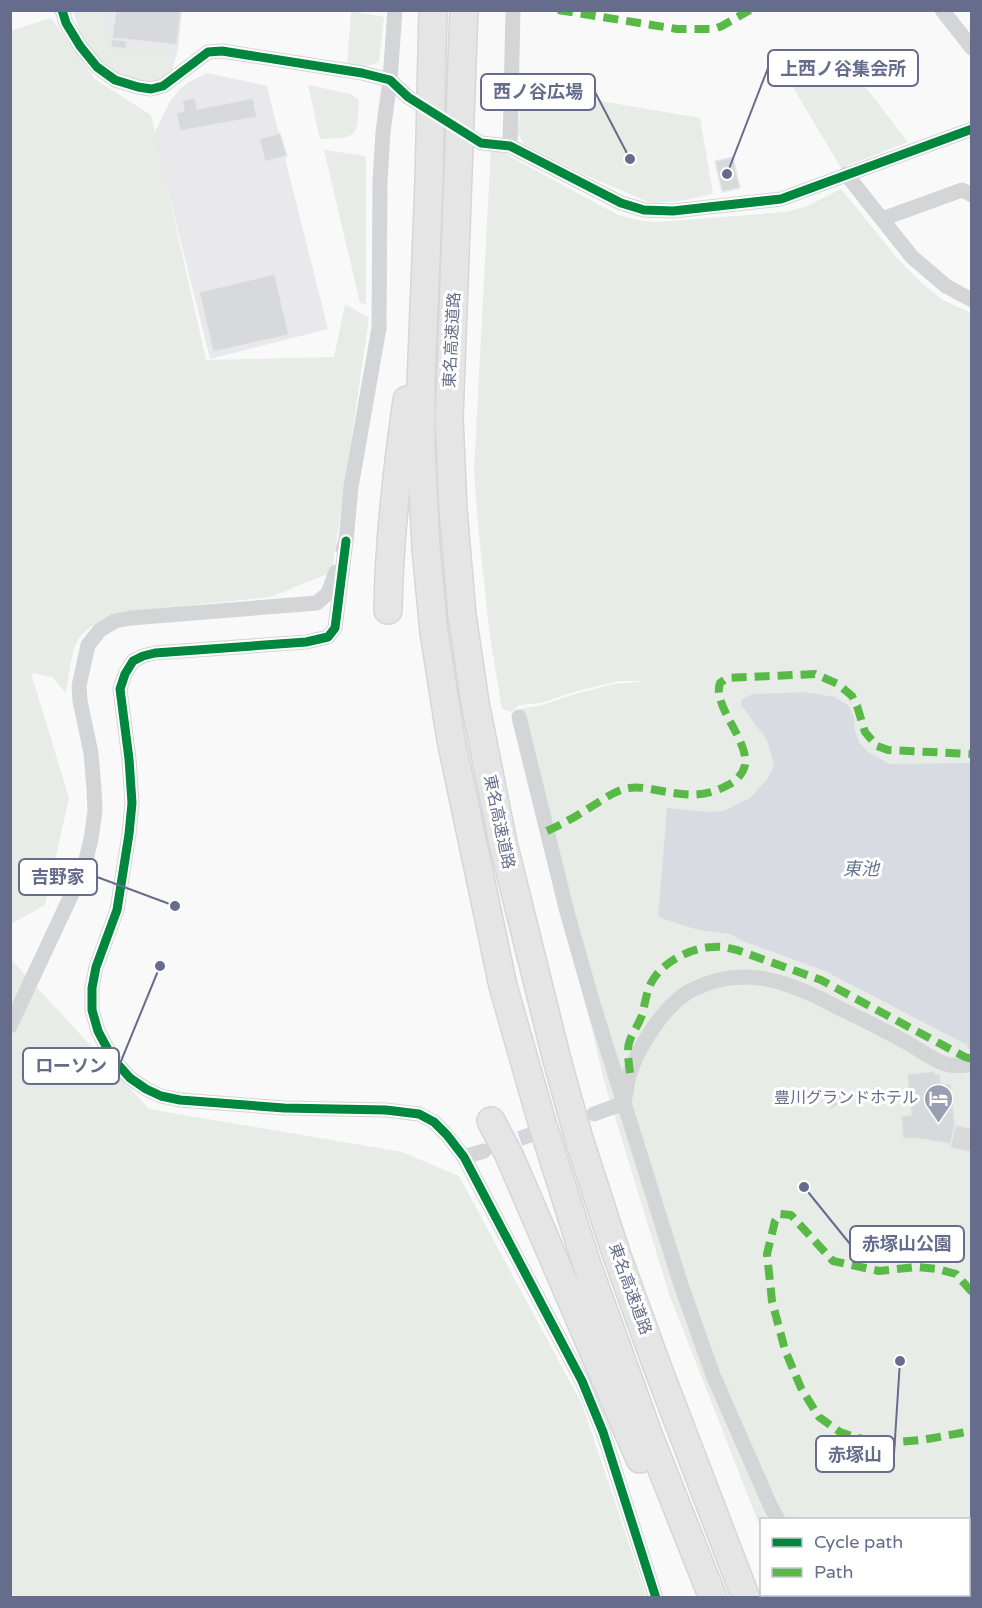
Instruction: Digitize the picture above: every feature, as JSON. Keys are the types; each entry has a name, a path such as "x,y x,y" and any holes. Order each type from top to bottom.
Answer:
{"highway":[{"name":"東名高速道路","path":"433,10 421,444 426,548 433,622 451,741 503,987 539,1116 587,1265 650,1439 713,1598"},
{"name":"東名高速道路","path":"464,10 449,417 453,510 462,615 475,703 503,843 579,1139 657,1366 746,1598"},
{"path":"460,112 480,10"},
{"path":"388,610 396,482 425,274"},
{"path":"491,1121 509,1155 659,1503 690,1568 708,1598"}],"street":[{"path":"62,10 66,23 80,46 97,67 116,80 138,87 151,89 163,86 208,52 222,51 390,80 408,97"},
{"path":"395,10 390,80 383,132 379,328 351,487 335,628 328,636 306,642 155,653 133,661 120,689 132,803 129,834 117,910 96,967 92,988 92,1010 98,1030 113,1059 130,1078 161,1096 180,1100 284,1108 363,1108 404,1111 419,1114 434,1122 447,1135 464,1157 582,1381 603,1432 656,1598"},
{"path":"510,146 513,10"},
{"path":"942,10 972,48"},
{"path":"481,143 510,146 621,203 644,210 673,211 781,199 972,129"},
{"path":"846,174 912,257 946,286 972,300"},
{"path":"882,219 962,190 972,195"},
{"path":"10,1026 84,868 91,839 95,810 94,789 91,753 79,686 88,645 100,630 115,621 317,603 328,593 346,541"},
{"path":"519,717 567,912 594,1007 681,1285 712,1375 777,1518"},
{"path":"624,1103 630,1073 640,1050 672,1003 703,984 721,978 762,979 800,988 940,1062 951,1065 972,1065"},
{"path":"594,1113 624,1103"},
{"path":"464,1157 484,1150"}],"shaded area":[{"path":"73,11 182,11 178,50 172,70 160,79 151,82 116,73 90,49 79,30"},
{"path":"75,11 102,11 112,50 171,53 169,71 158,80 138,81 107,68 90,49 80,31"},
{"path":"351,11 384,17 379,61 371,65 347,65"},
{"path":"51,18 95,79 151,115 206,360 334,357 345,304 369,318 332,572 271,597 134,611 100,622 85,632 75,646 66,693 52,677 31,673 69,798 45,905 11,924 10,31"},
{"path":"835,48 908,142 841,168 791,84"},
{"path":"207,73 267,86 328,329 210,359 154,134 170,101 180,89"},
{"path":"308,85 351,94 359,100 356,129 353,133 342,138 320,139"},
{"path":"524,88 700,118 713,194 673,202 648,202 583,174 524,144 517,132"},
{"path":"491,146 618,215 642,221 658,222 785,212 805,207 841,189 917,279 941,299 971,313 971,1597 781,1597 970,1596 970,1518 760,1518 760,1526 669,1294 604,1081 515,710 542,705 614,684 648,681 619,681 541,703 519,705 512,712 502,709 490,637 474,470"},
{"path":"324,150 366,156 366,304 360,303"},
{"path":"10,958 149,1109 402,1152 459,1176 582,1404 647,1597 11,1597"}],"water":[{"name":"東池","path":"805,692 835,697 849,706 854,717 859,742 868,752 889,764 971,763 971,1049 825,971 740,940 730,934 695,929 658,916 667,808 724,811 750,798 769,777 774,765 767,740 741,705 742,699 753,694"}],"building":[{"path":"116,10 181,10 177,45 112,38"},
{"path":"112,39 127,41 126,49 111,47"},
{"path":"195,98 197,109 253,98 257,117 180,131 176,113 184,111 182,100"},
{"path":"280,133 287,156 265,162 259,139"},
{"path":"733,157 740,188 722,192 715,161"},
{"path":"275,274 289,335 213,352 199,292"},
{"path":"935,1071 935,1074 940,1074 941,1084 951,1084 955,1125 951,1144 913,1138 903,1139 901,1116 911,1115 907,1074"},
{"path":"835,1088 844,1100 832,1109 823,1096"},
{"path":"955,1125 972,1128 972,1152 950,1148"}],"tunnel":[{"path":"408,97 481,143"},
{"path":"498,1146 580,1118"}],"marked path":[{"path":"558,10 677,29 714,29 750,10"},
{"path":"547,831 624,789 640,788 701,794 719,789 736,779 744,768 745,755 721,702 720,683 727,678 815,674 838,684 852,696 865,732 877,746 888,750 972,754"},
{"path":"630,1073 629,1044 642,1015 649,987 656,975 669,963 686,953 716,947 737,950 821,980 972,1059"},
{"path":"972,1292 956,1274 938,1269 916,1267 879,1271 833,1261 791,1215 780,1214 775,1221 767,1254 772,1301 785,1350 801,1388 819,1417 840,1432 882,1443 922,1440 972,1431"}],"cycle path":[{"path":"62,10 66,23 80,46 97,67 115,80 151,89 163,86 208,52 222,51 362,73 390,80 408,97 481,143 510,146 621,203 644,210 673,211 781,199 972,129"},
{"path":"346,541 335,628 328,637 306,642 155,653 133,661 125,674 120,689 132,803 117,910 96,967 92,988 92,1010 98,1031 113,1059 130,1078 161,1096 180,1100 284,1108 386,1110 419,1114 434,1122 447,1135 464,1157 582,1381 603,1432 656,1598"}],"place":[{"name":"西ノ谷広場","path":"630,159"},
{"name":"上西ノ谷集会所","path":"727,174"},
{"name":"吉野家","path":"175,906"},
{"name":"ローソン","path":"160,966"},
{"name":"豊川グランドホテル","path":"939,1124"},
{"name":"赤塚山公園","path":"804,1187"},
{"name":"赤塚山","path":"900,1361"}]}
